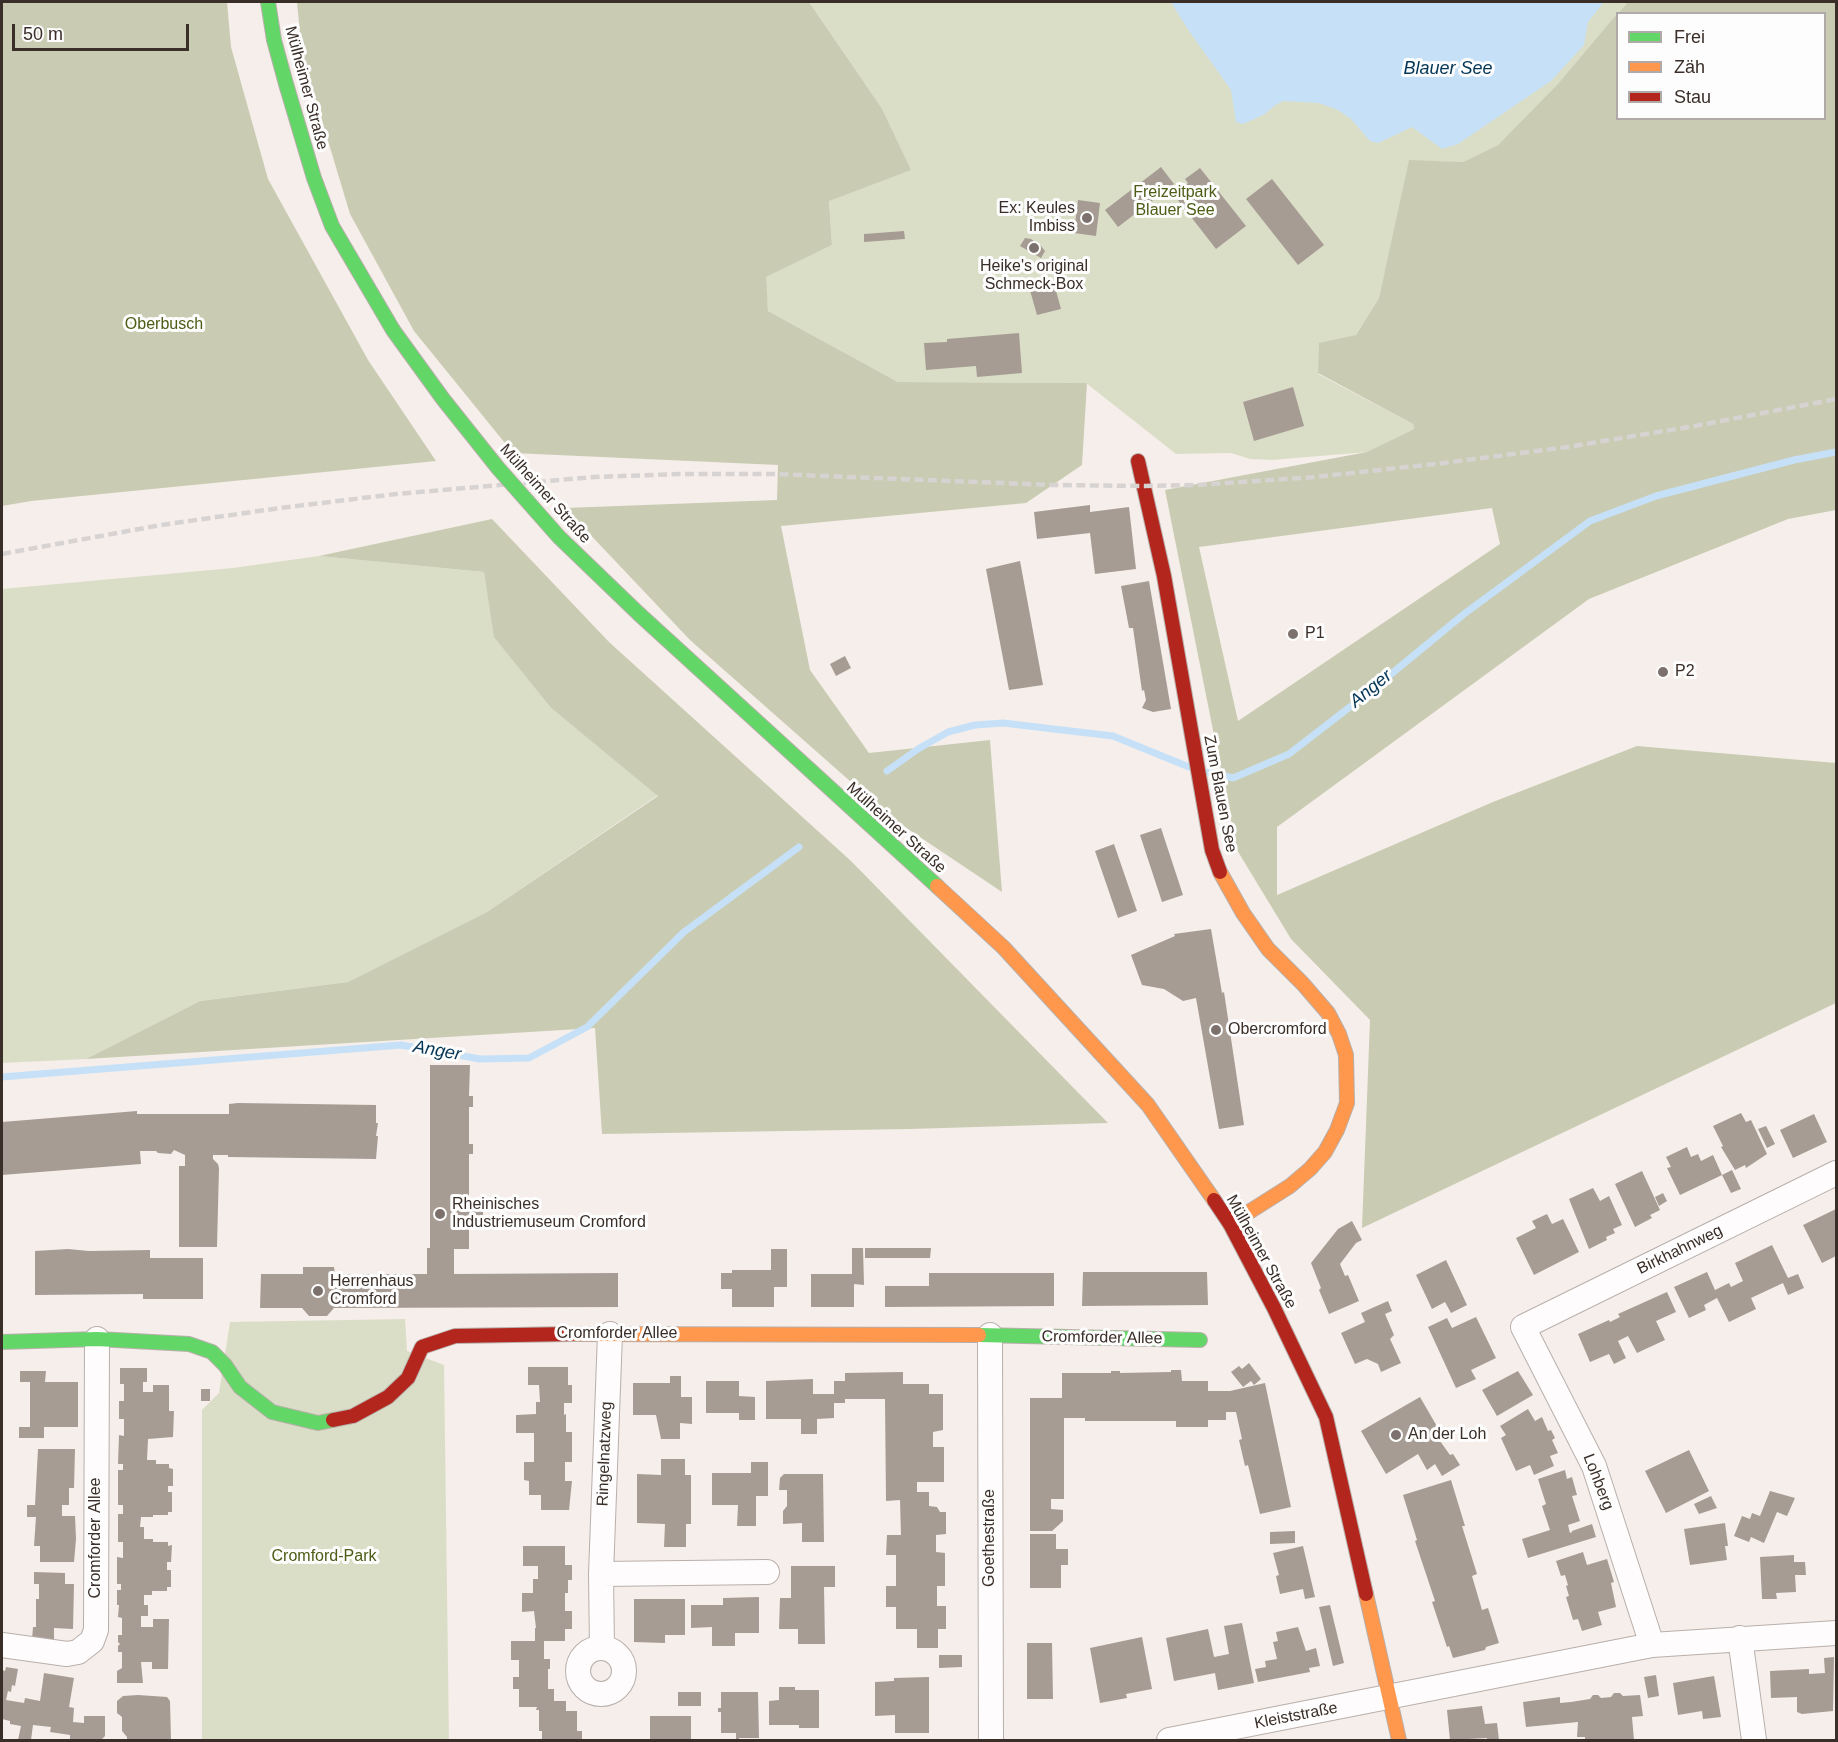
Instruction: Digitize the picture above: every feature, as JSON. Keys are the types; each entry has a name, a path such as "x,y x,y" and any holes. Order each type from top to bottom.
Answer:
{"street":[{"name":"Mülheimer Straße","path":"268,2 274,40 286,84 314,178 332,226 393,330 443,399 498,468 560,537 639,614 1003,947 1148,1106 1230,1224 1274,1308 1326,1417 1399,1740"},
{"name":"Zum Blauen See","path":"1138,461 1164,576 1212,850 1220,872 1243,914 1268,949 1328,1013 1339,1034 1346,1055 1347,1103 1337,1130 1325,1152 1290,1186 1230,1224"},
{"name":"Birkhahnweg","path":"1523,1327 1836,1173"},
{"name":"Lohberg","path":"1523,1327 1594,1466 1652,1645"},
{"name":"Ringelnatzweg","path":"602,1648 601,1574 609,1334"},
{"name":"Cromforder Allee","path":"2,1342 97,1340 189,1344 212,1352 225,1365 240,1387 272,1412 318,1423 352,1416 388,1397 408,1378 422,1347 455,1336 990,1335 1200,1340"},
{"name":"Goethestraße","path":"990,1335 991,1740"},
{"name":"Cromforder Allee","path":"2,1645 67,1654 78,1652 92,1641 96,1630 97,1340"},
{"path":"601,1574 767,1572"},
{"path":"1389,1698 1652,1645 1836,1633"},
{"path":"1740,1638 1754,1740"},
{"name":"Kleiststraße","path":"1169,1740 1389,1698"}],"green space":[{"name":"Oberbusch","path":"2,2 227,2 231,47 268,179 368,360 436,461 31,501 2,506"},
{"path":"297,2 809,2 881,107 911,170 829,201 832,245 766,277 768,311 898,382 1087,383 1082,465 1026,503 781,526 810,670 869,753 990,740 1002,892 893,819 690,640 565,508 777,500 778,465 513,453 414,331 350,214 302,54"},
{"name":"Freizeitpark Blauer See","path":"809,2 1629,2 1620,12 1616,12 1616,17 1558,85 1498,145 1463,162 1410,161 1379,298 1356,335 1318,374 1413,424 1414,429 1368,452 1272,460 1250,459 1231,453 1176,454 1086,383 898,382 768,311 765,277 832,245 829,201 881,107"},
{"path":"1628,2 1836,2 1836,510 1788,519 1589,599 1277,827 1277,895 1493,802 1637,746 1836,763 1836,1003 1362,1228 1370,1020 1291,939 1237,850 1165,490 1367,452 1414,429 1413,424 1318,373 1319,343 1356,335 1379,298 1409,160 1463,162 1498,145 1558,84 1616,15 1616,120 1826,120 1826,12 1620,12","holes":["1492,508 1500,544 1238,721 1199,547"]},
{"path":"492,519 609,642 851,861 1108,1123 602,1134 595,1028 86,1059 200,1001 348,982 487,912 658,796 551,708 494,637 484,572 319,556"},
{"path":"319,556 484,572 495,637 551,708 658,795 487,912 348,982 200,1001 86,1059 2,1063 2,589 233,568"},
{"name":"Cromford-Park","path":"405,1319 407,1351 444,1365 449,1740 202,1740 202,1410 219,1393 230,1322"}],"water":[{"name":"Blauer See","path":"1171,2 1604,2 1588,22 1584,45 1551,81 1458,144 1442,149 1412,127 1378,143 1370,141 1351,119 1338,110 1319,103 1283,101 1250,121 1243,124 1236,122 1231,90"}],"building":[{"path":"1161,167 1174,184 1118,227 1105,210"},
{"path":"1200,168 1246,226 1216,249 1174,195 1188,183 1185,179"},
{"path":"1272,179 1324,245 1298,265 1246,199"},
{"name":"Ex: Keules Imbiss","path":"1078,200 1100,203 1096,236 1074,233"},
{"path":"904,231 905,239 864,242 864,234"},
{"name":"Heike's original Schmeck-Box","path":"1025,238 1031,239 1045,251 1041,258 1020,246"},
{"path":"1053,280 1061,309 1037,315 1029,287"},
{"path":"1019,333 1022,373 977,377 976,366 926,370 924,343"},
{"path":"1293,387 1304,426 1254,441 1243,402"},
{"path":"1090,505 1090,512 1129,507 1136,569 1095,574 1090,533 1037,539 1034,512"},
{"path":"1020,561 1043,685 1009,690 986,569"},
{"path":"1149,581 1171,709 1153,712 1142,708 1146,700 1144,690 1142,691 1133,628 1129,628 1121,586"},
{"path":"845,656 851,668 836,676 830,664"},
{"path":"1161,828 1183,895 1162,902 1140,835"},
{"path":"1114,844 1137,911 1118,918 1095,851"},
{"name":"Obercromford","path":"1211,929 1222,993 1224,992 1244,1125 1219,1129 1196,998 1183,1001 1164,989 1142,985 1131,955 1175,936 1174,934"},
{"path":"430,1065 470,1065 469,1096 473,1096 473,1107 469,1107 469,1144 473,1144 473,1154 469,1154 469,1202 483,1202 483,1224 469,1224 469,1249 454,1249 454,1274 618,1273 618,1307 334,1308 327,1316 309,1316 302,1308 260,1308 261,1274 303,1274 303,1267 334,1267 335,1274 427,1274 427,1248 430,1248"},
{"path":"229,1104 376,1105 376,1123 378,1123 376,1136 378,1136 376,1159 213,1155 219,1168 217,1247 179,1247 179,1166 185,1166 185,1155 174,1150 171,1154 140,1151 141,1164 2,1175 2,1122 137,1111 137,1114 229,1114"},
{"path":"1741,1113 1746,1122 1751,1120 1767,1154 1746,1168 1745,1165 1735,1170 1721,1147 1723,1146 1713,1126"},
{"path":"1814,1114 1827,1142 1793,1158 1780,1130"},
{"path":"1766,1126 1775,1144 1767,1148 1758,1129"},
{"path":"1687,1147 1691,1157 1698,1154 1701,1161 1713,1155 1722,1175 1680,1195 1667,1168 1671,1167 1666,1157"},
{"path":"1732,1170 1741,1189 1731,1193 1722,1175"},
{"path":"1642,1171 1660,1210 1650,1215 1652,1218 1635,1227 1615,1184"},
{"path":"1593,1188 1600,1201 1609,1196 1622,1225 1613,1229 1615,1233 1606,1237 1607,1240 1589,1249 1569,1199"},
{"path":"1663,1193 1667,1201 1659,1206 1655,1197"},
{"path":"1836,1209 1836,1256 1822,1263 1803,1225"},
{"path":"1547,1214 1552,1224 1563,1219 1579,1252 1534,1275 1516,1238 1536,1228 1532,1221"},
{"path":"1352,1221 1362,1240 1356,1243 1340,1264 1345,1276 1348,1275 1359,1301 1329,1314 1311,1263 1338,1229"},
{"path":"1772,1245 1788,1278 1798,1274 1804,1288 1788,1295 1783,1283 1751,1298 1756,1309 1729,1322 1717,1298 1704,1305 1706,1310 1689,1318 1674,1287 1707,1272 1715,1290 1729,1283 1731,1287 1743,1281 1735,1263"},
{"path":"852,1248 863,1248 864,1285 854,1284 854,1307 811,1307 811,1274 852,1274"},
{"path":"865,1248 931,1248 930,1258 865,1258"},
{"path":"771,1249 787,1249 787,1287 774,1287 774,1307 732,1307 732,1289 721,1289 721,1273 732,1273 732,1270 771,1270"},
{"path":"150,1250 150,1258 203,1258 203,1299 143,1299 143,1294 35,1295 35,1251"},
{"path":"1446,1260 1467,1305 1451,1313 1445,1302 1432,1309 1416,1275"},
{"path":"1083,1272 1207,1272 1208,1305 1082,1306"},
{"path":"929,1273 1054,1273 1054,1306 885,1307 885,1286 929,1286"},
{"path":"1667,1292 1676,1312 1656,1321 1665,1340 1637,1353 1628,1336 1618,1341 1626,1358 1614,1364 1609,1354 1590,1362 1578,1334 1609,1320 1610,1322 1620,1317 1618,1314"},
{"path":"1388,1301 1392,1311 1385,1314 1394,1335 1390,1339 1401,1363 1381,1372 1378,1364 1367,1359 1355,1364 1341,1333 1365,1322 1361,1313"},
{"path":"1476,1317 1496,1358 1471,1370 1476,1379 1456,1388 1428,1327 1447,1318 1452,1328"},
{"path":"1249,1363 1261,1379 1254,1385 1251,1381 1243,1387 1231,1372 1239,1366 1242,1369"},
{"path":"528,1367 568,1367 568,1385 572,1385 572,1403 564,1403 564,1415 566,1414 566,1432 572,1432 572,1462 565,1462 565,1481 572,1481 569,1510 541,1510 541,1495 529,1495 529,1481 524,1480 524,1462 534,1462 534,1433 516,1433 516,1415 536,1414 536,1402 540,1402 539,1385 528,1385"},
{"path":"120,1368 147,1368 147,1382 143,1382 143,1392 153,1392 153,1385 169,1385 169,1411 174,1411 173,1437 148,1439 147,1460 156,1460 156,1464 169,1464 169,1468 173,1469 173,1486 168,1486 168,1492 172,1492 172,1512 168,1512 168,1515 141,1517 140,1527 144,1527 144,1539 153,1539 153,1542 168,1542 168,1546 172,1545 171,1562 167,1562 167,1570 171,1570 171,1587 167,1587 167,1591 152,1591 152,1595 144,1595 144,1605 148,1605 148,1616 141,1616 141,1627 153,1627 153,1619 169,1619 168,1669 152,1669 152,1662 141,1662 143,1683 117,1683 117,1671 122,1668 122,1652 118,1652 120,1644 118,1635 122,1635 122,1618 118,1617 119,1605 117,1605 117,1590 121,1590 121,1584 117,1584 117,1557 123,1558 123,1542 118,1542 118,1514 123,1514 123,1505 118,1505 118,1470 123,1470 123,1464 118,1464 119,1435 124,1436 124,1419 119,1419 119,1401 124,1401 124,1384 120,1384"},
{"path":"1171,1370 1181,1370 1182,1381 1208,1381 1208,1391 1230,1391 1265,1383 1291,1507 1260,1514 1248,1465 1245,1466 1236,1412 1226,1412 1226,1420 1208,1420 1208,1427 1176,1427 1176,1421 1085,1421 1085,1418 1064,1418 1064,1499 1051,1499 1051,1509 1063,1510 1063,1521 1052,1531 1030,1531 1030,1398 1062,1398 1062,1373 1171,1372"},
{"path":"20,1371 46,1371 45,1382 78,1382 78,1427 44,1427 44,1438 19,1438 19,1427 30,1427 30,1382 20,1382"},
{"path":"1518,1371 1533,1395 1497,1416 1482,1390"},
{"path":"903,1372 903,1384 929,1384 929,1394 943,1394 943,1430 933,1432 933,1447 944,1447 944,1482 917,1482 917,1492 929,1492 929,1506 937,1507 940,1512 946,1512 946,1534 936,1535 936,1552 945,1553 945,1586 937,1586 937,1606 946,1606 946,1629 938,1629 938,1648 917,1648 917,1629 896,1629 896,1607 886,1607 886,1586 896,1586 896,1555 886,1555 887,1535 901,1535 900,1500 886,1501 885,1399 845,1399 845,1403 834,1403 834,1418 817,1419 817,1434 801,1434 801,1419 766,1419 766,1381 813,1379 813,1394 834,1394 834,1381 845,1381 845,1373"},
{"path":"670,1376 681,1376 681,1397 692,1397 692,1424 680,1423 680,1439 661,1439 656,1415 633,1415 633,1383 670,1383"},
{"path":"706,1381 739,1381 739,1396 755,1397 755,1420 739,1420 739,1413 706,1413"},
{"path":"201,1389 210,1389 210,1401 201,1401"},
{"name":"An der Loh","path":"1420,1397 1442,1435 1438,1437 1440,1441 1460,1465 1442,1476 1435,1464 1427,1470 1418,1454 1386,1474 1361,1431"},
{"path":"1528,1409 1535,1421 1542,1417 1548,1431 1551,1430 1555,1438 1552,1440 1558,1453 1550,1456 1554,1466 1534,1475 1530,1465 1516,1471 1501,1438 1506,1435 1500,1426"},
{"path":"38,1449 75,1449 74,1488 69,1488 69,1505 62,1505 62,1516 75,1516 74,1562 40,1562 40,1546 34,1546 36,1517 27,1517 27,1505 35,1505"},
{"path":"1689,1450 1709,1491 1666,1513 1645,1471"},
{"path":"661,1459 685,1459 685,1475 691,1475 691,1524 686,1524 686,1547 664,1547 665,1524 637,1523 637,1474 661,1475"},
{"path":"751,1462 768,1462 768,1496 756,1496 756,1526 737,1526 738,1505 712,1505 712,1473 751,1473"},
{"path":"1565,1470 1567,1479 1572,1477 1577,1495 1572,1496 1580,1521 1568,1525 1570,1533 1592,1524 1596,1537 1528,1558 1522,1539 1550,1530 1542,1506 1546,1504 1538,1479"},
{"path":"784,1474 823,1474 824,1542 802,1542 802,1523 783,1524 783,1511 787,1506 787,1490 779,1490 780,1478"},
{"path":"1451,1480 1477,1574 1472,1576 1482,1610 1488,1608 1499,1643 1486,1647 1485,1650 1453,1658 1432,1602 1435,1601 1415,1541 1417,1540 1403,1495"},
{"path":"1770,1491 1795,1498 1787,1516 1777,1512 1764,1543 1751,1537 1749,1542 1734,1536 1742,1516 1750,1519 1752,1513 1760,1516"},
{"path":"1711,1496 1717,1508 1699,1514 1694,1504"},
{"path":"1725,1523 1727,1560 1690,1565 1684,1529"},
{"path":"1295,1531 1295,1543 1270,1544 1270,1532"},
{"path":"1030,1534 1056,1534 1056,1549 1068,1549 1068,1565 1061,1565 1061,1588 1030,1588"},
{"path":"523,1546 565,1546 565,1565 572,1565 572,1580 568,1580 568,1593 565,1593 565,1611 572,1611 572,1629 565,1629 565,1641 544,1641 544,1659 550,1659 548,1689 554,1689 554,1701 566,1701 566,1711 577,1711 577,1731 582,1731 582,1740 542,1740 542,1731 539,1731 539,1710 536,1710 537,1707 519,1707 519,1689 513,1689 513,1677 519,1677 519,1660 511,1660 511,1641 535,1641 536,1628 534,1611 522,1612 522,1593 533,1593 533,1579 538,1579 538,1566 523,1566"},
{"path":"1303,1546 1315,1597 1305,1599 1303,1589 1280,1594 1276,1576 1279,1575 1273,1553"},
{"path":"1583,1552 1587,1565 1607,1559 1614,1582 1611,1583 1616,1607 1598,1612 1602,1625 1582,1631 1578,1619 1573,1620 1566,1597 1569,1596 1566,1586 1568,1585 1565,1575 1561,1576 1556,1561"},
{"path":"1794,1555 1794,1562 1805,1562 1806,1575 1795,1575 1796,1592 1776,1593 1777,1599 1762,1599 1760,1557"},
{"path":"791,1566 835,1566 835,1587 824,1587 825,1644 798,1644 798,1629 779,1629 780,1598 791,1598"},
{"path":"34,1572 65,1573 65,1584 74,1584 73,1629 54,1628 54,1639 32,1639 33,1627 36,1627 36,1599 39,1599 39,1584 34,1584"},
{"path":"759,1597 759,1633 735,1633 735,1646 712,1646 712,1627 691,1628 691,1605 723,1605 723,1598"},
{"path":"634,1599 685,1599 685,1635 665,1635 665,1643 634,1642"},
{"path":"1330,1605 1344,1663 1333,1666 1319,1607"},
{"path":"1242,1623 1254,1683 1218,1690 1215,1673 1174,1681 1166,1638 1208,1629 1214,1657 1229,1654 1224,1626"},
{"path":"1298,1627 1306,1651 1316,1648 1320,1666 1309,1668 1310,1672 1258,1682 1255,1669 1266,1667 1265,1661 1277,1659 1273,1642 1278,1641 1276,1632"},
{"path":"1142,1637 1152,1689 1126,1694 1127,1698 1100,1703 1090,1648"},
{"path":"1027,1643 1052,1643 1053,1699 1027,1699"},
{"path":"939,1655 962,1655 962,1667 939,1668"},
{"path":"1834,1657 1833,1711 1802,1714 1797,1712 1797,1697 1771,1698 1770,1671 1809,1669 1809,1674 1825,1673 1824,1658"},
{"path":"6,1667 18,1669 15,1686 12,1685 11,1692 8,1691 6,1700 24,1703 25,1698 40,1701 44,1673 74,1678 69,1707 74,1708 73,1722 84,1723 84,1716 105,1716 105,1736 101,1740 70,1740 70,1735 50,1732 51,1727 33,1725 31,1740 18,1740 21,1726 10,1724 10,1721 2,1719 2,1670 5,1671"},
{"path":"1656,1675 1659,1696 1648,1698 1644,1677"},
{"path":"1714,1676 1721,1717 1703,1719 1702,1711 1678,1715 1673,1683"},
{"path":"929,1677 929,1733 895,1733 895,1715 875,1716 875,1682 894,1681 894,1678"},
{"path":"779,1687 819,1690 819,1728 769,1725 769,1701 779,1700"},
{"path":"678,1692 701,1692 701,1706 678,1706"},
{"path":"721,1692 758,1692 759,1738 736,1740 736,1733 721,1733 721,1712 718,1712 718,1708 721,1708"},
{"path":"1614,1693 1620,1693 1623,1696 1640,1695 1643,1716 1632,1717 1634,1740 1585,1740 1585,1737 1577,1737 1578,1722 1526,1727 1523,1702 1560,1697 1560,1703 1571,1702 1590,1699 1593,1695 1601,1698 1611,1697"},
{"path":"123,1696 167,1697 170,1701 171,1740 127,1740 122,1731 122,1717 117,1713 117,1701"},
{"path":"1482,1706 1485,1724 1497,1723 1499,1740 1487,1740 1487,1738 1450,1740 1447,1710"},
{"path":"650,1716 691,1716 691,1740 650,1740"}],"waterway":[{"name":"Anger","path":"1208,772 1233,778 1289,754 1464,614 1590,521 1656,496 1794,460 1836,452"},
{"name":"Anger","path":"887,771 918,749 948,732 975,725 1003,723 1113,736 1189,767"},
{"name":"Anger","path":"2,1077 401,1045 480,1059 529,1058 587,1027 684,932 799,847"}],"railway":[{"path":"2,554 161,525 280,508 396,494 594,477 774,474 1052,485 1145,486 1315,477 1567,447 1695,426 1836,399"}],"traffic: fast":[{"path":"268,2 274,40 286,84 314,178 332,226 393,330"},
{"path":"393,330 443,399 498,468 559,537 639,614"},
{"path":"639,614 937,886"},
{"path":"979,1335 1200,1340"},
{"path":"2,1342 97,1339 189,1344 212,1352 225,1365 240,1387 272,1412 318,1423 333,1420"}],"traffic: slow":[{"path":"1220,872 1243,913 1268,949 1328,1013 1339,1034 1346,1055 1347,1103 1337,1130 1325,1152 1290,1186 1230,1224"},
{"path":"937,886 1003,947 1148,1105 1214,1200"},
{"path":"572,1334 979,1335"},
{"path":"1366,1594 1399,1740"}],"traffic: jam":[{"path":"1138,461 1164,576 1212,850 1220,872"},
{"path":"1214,1200 1230,1224 1274,1308 1326,1417 1366,1594"},
{"path":"333,1420 353,1416 388,1397 408,1378 422,1347 455,1336 572,1334"}],"place":[{"name":"Ex: Keules Imbiss","path":"1087,218"},
{"name":"Heike's original Schmeck-Box","path":"1034,248"},
{"name":"P1","path":"1293,634"},
{"name":"P2","path":"1663,672"},
{"name":"Obercromford","path":"1216,1030"},
{"name":"Rheinisches Industriemuseum Cromford","path":"440,1214"},
{"name":"Herrenhaus Cromford","path":"318,1291"},
{"name":"An der Loh","path":"1396,1435"}]}
